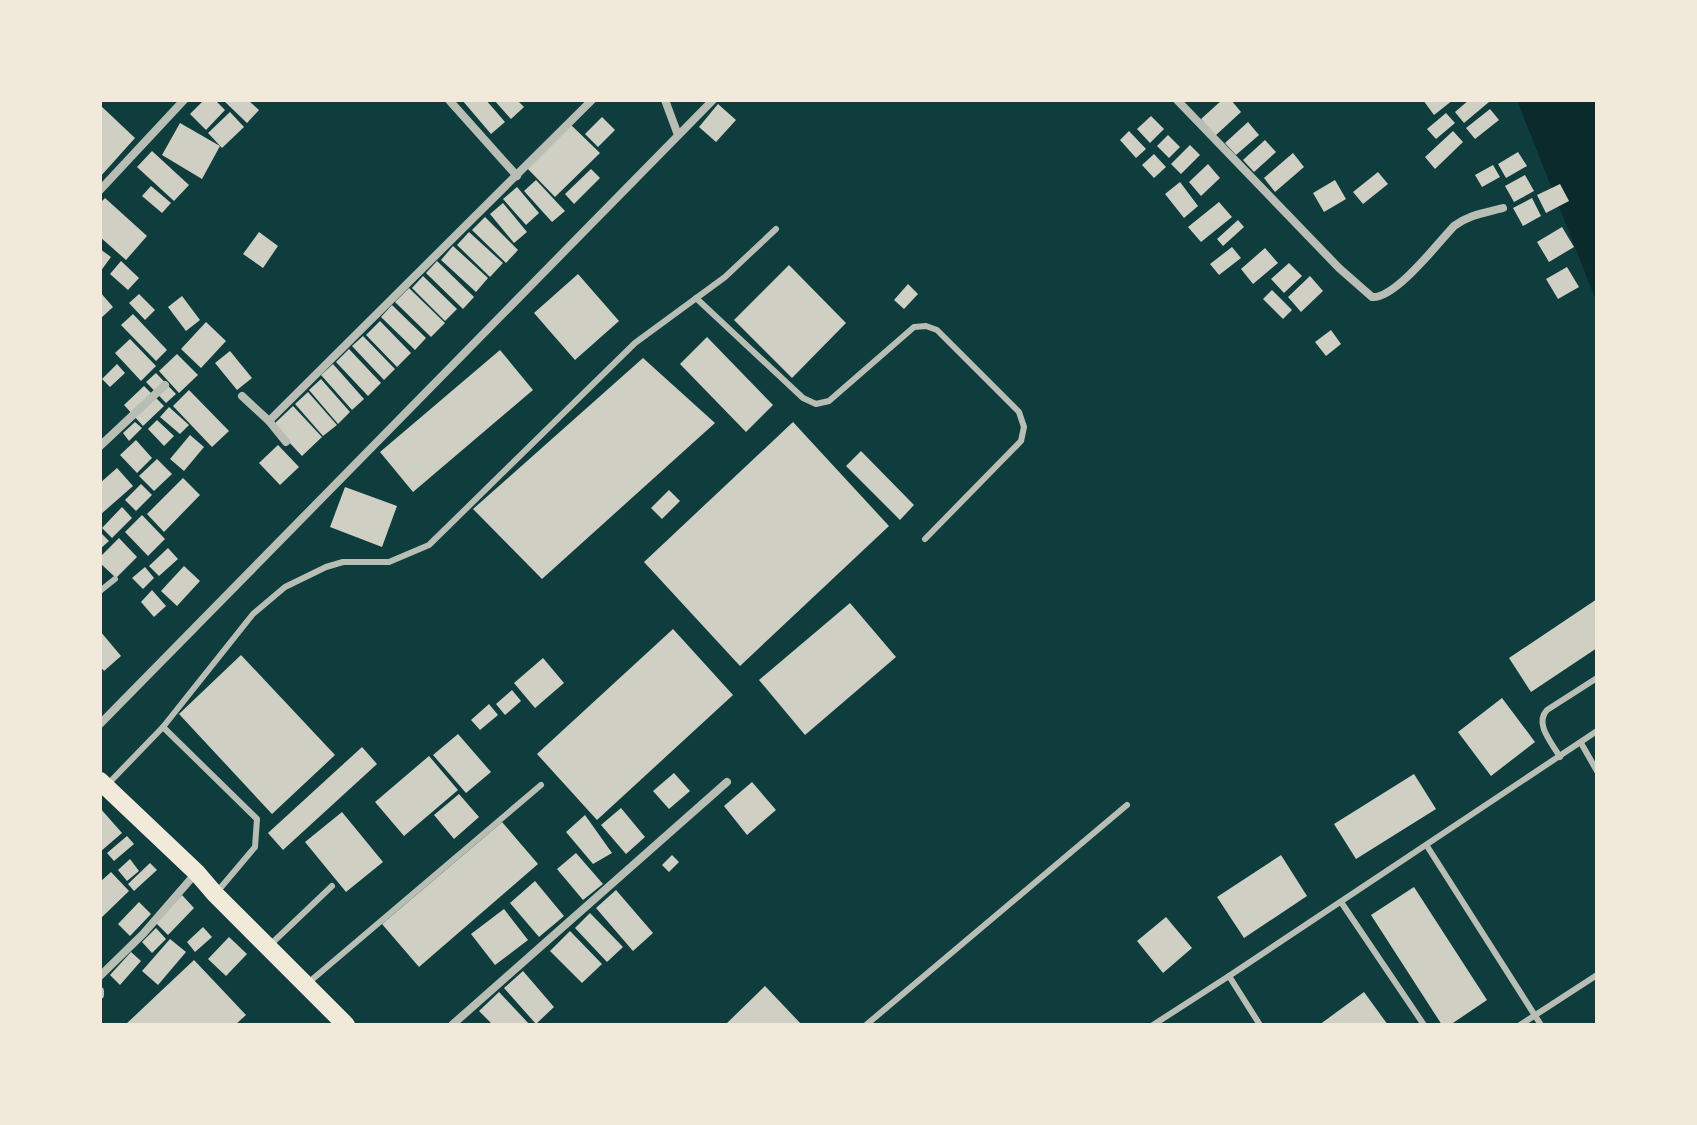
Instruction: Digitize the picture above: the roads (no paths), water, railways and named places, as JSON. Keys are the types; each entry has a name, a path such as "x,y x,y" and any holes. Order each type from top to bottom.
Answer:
{"main road":[{"path":"103,784 197,873 346,1025"}],"street":[{"path":"100,190 184,100"},
{"path":"449,100 517,176"},
{"path":"269,421 592,100"},
{"path":"665,100 678,135"},
{"path":"100,724 713,100"},
{"path":"1177,100 1339,268 1372,297 1387,295 1463,219 1503,208"},
{"path":"100,446 165,385"},
{"path":"242,396 286,442"},
{"path":"452,1025 727,782"},
{"path":"100,976 143,934 197,873"}],"lane":[{"path":"103,784 163,727 253,614 285,587 343,562 389,562 429,545 635,343 725,277 776,229"},
{"path":"696,298 803,398 816,404 829,401 914,327 926,326 937,330 1019,412 1024,427 1021,441 925,539"},
{"path":"100,591 115,579"},
{"path":"1560,757 1541,724 1541,717 1597,678"},
{"path":"163,727 257,819 255,847 215,894"},
{"path":"1153,1025 1597,731"},
{"path":"1581,743 1597,771"},
{"path":"305,985 541,785"},
{"path":"866,1025 1127,805"},
{"path":"1427,846 1541,1025"},
{"path":"268,947 332,886"},
{"path":"1341,902 1424,1025"},
{"path":"1520,1025 1597,975"},
{"path":"1229,976 1260,1025"}],"water":[{"path":"1517,100 1597,100 1597,303"}]}
